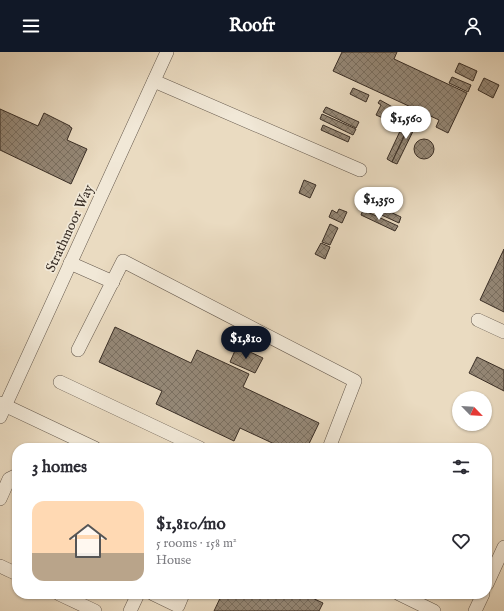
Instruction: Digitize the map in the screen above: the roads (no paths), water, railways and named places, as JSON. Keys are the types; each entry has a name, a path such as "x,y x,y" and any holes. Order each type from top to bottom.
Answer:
{"street":[{"name":"Strathmoor Way","path":"2,408 167,52"},
{"path":"154,81 360,170"},
{"path":"78,350 123,261 355,381 331,443"},
{"path":"70,263 112,282"},
{"path":"478,320 504,332"},
{"path":"60,382 189,443"},
{"path":"2,408 83,443"},
{"path":"0,499 9,479 12,478"},
{"path":"492,573 504,547"},
{"path":"0,566 12,572"},
{"path":"69,599 94,611"},
{"path":"130,611 136,599"},
{"path":"163,599 178,606 181,599"},
{"path":"409,599 434,611"},
{"path":"475,611 481,599"}]}
